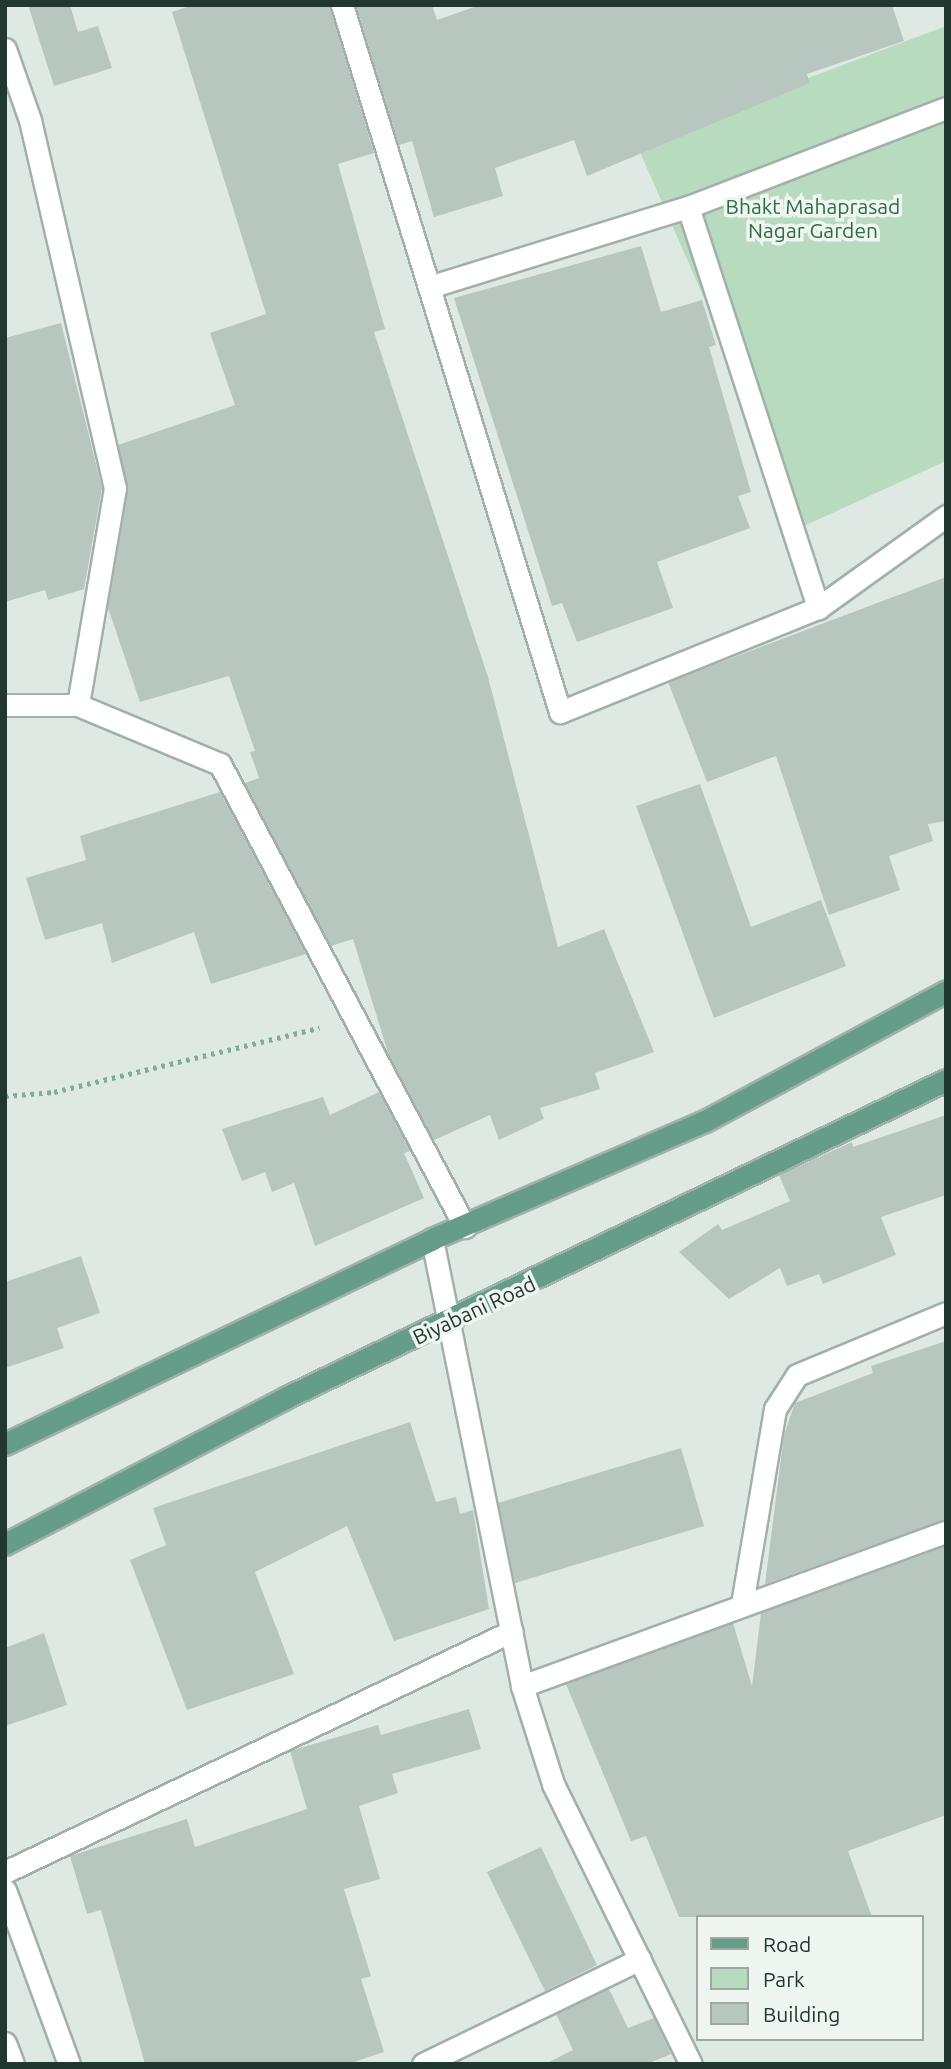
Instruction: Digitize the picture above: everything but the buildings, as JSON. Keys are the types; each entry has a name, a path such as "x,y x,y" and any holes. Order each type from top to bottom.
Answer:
{"main road":[{"path":"5,1444 432,1239 705,1121 946,991"},
{"name":"Biyabani Road","path":"5,1544 287,1397 448,1322 946,1080"}],"street":[{"path":"342,5 560,712 818,608 946,516"},
{"path":"5,49 30,120 114,488 78,705"},
{"path":"429,288 688,207 946,108"},
{"path":"688,207 818,608"},
{"path":"5,705 78,705 220,764 358,1018 465,1227"},
{"path":"432,1239 522,1686 553,1784 691,2064"},
{"path":"742,1604 775,1409 797,1375 946,1313"},
{"path":"522,1686 946,1532"},
{"path":"5,1872 512,1632"},
{"path":"5,1890 69,2064"},
{"path":"422,2064 640,1959"}],"path":[{"path":"5,1096 54,1092 358,1018"}],"green space":[{"name":"Bhakt Mahaprasad Nagar Garden","path":"946,26 946,461 804,526 636,143"}]}
